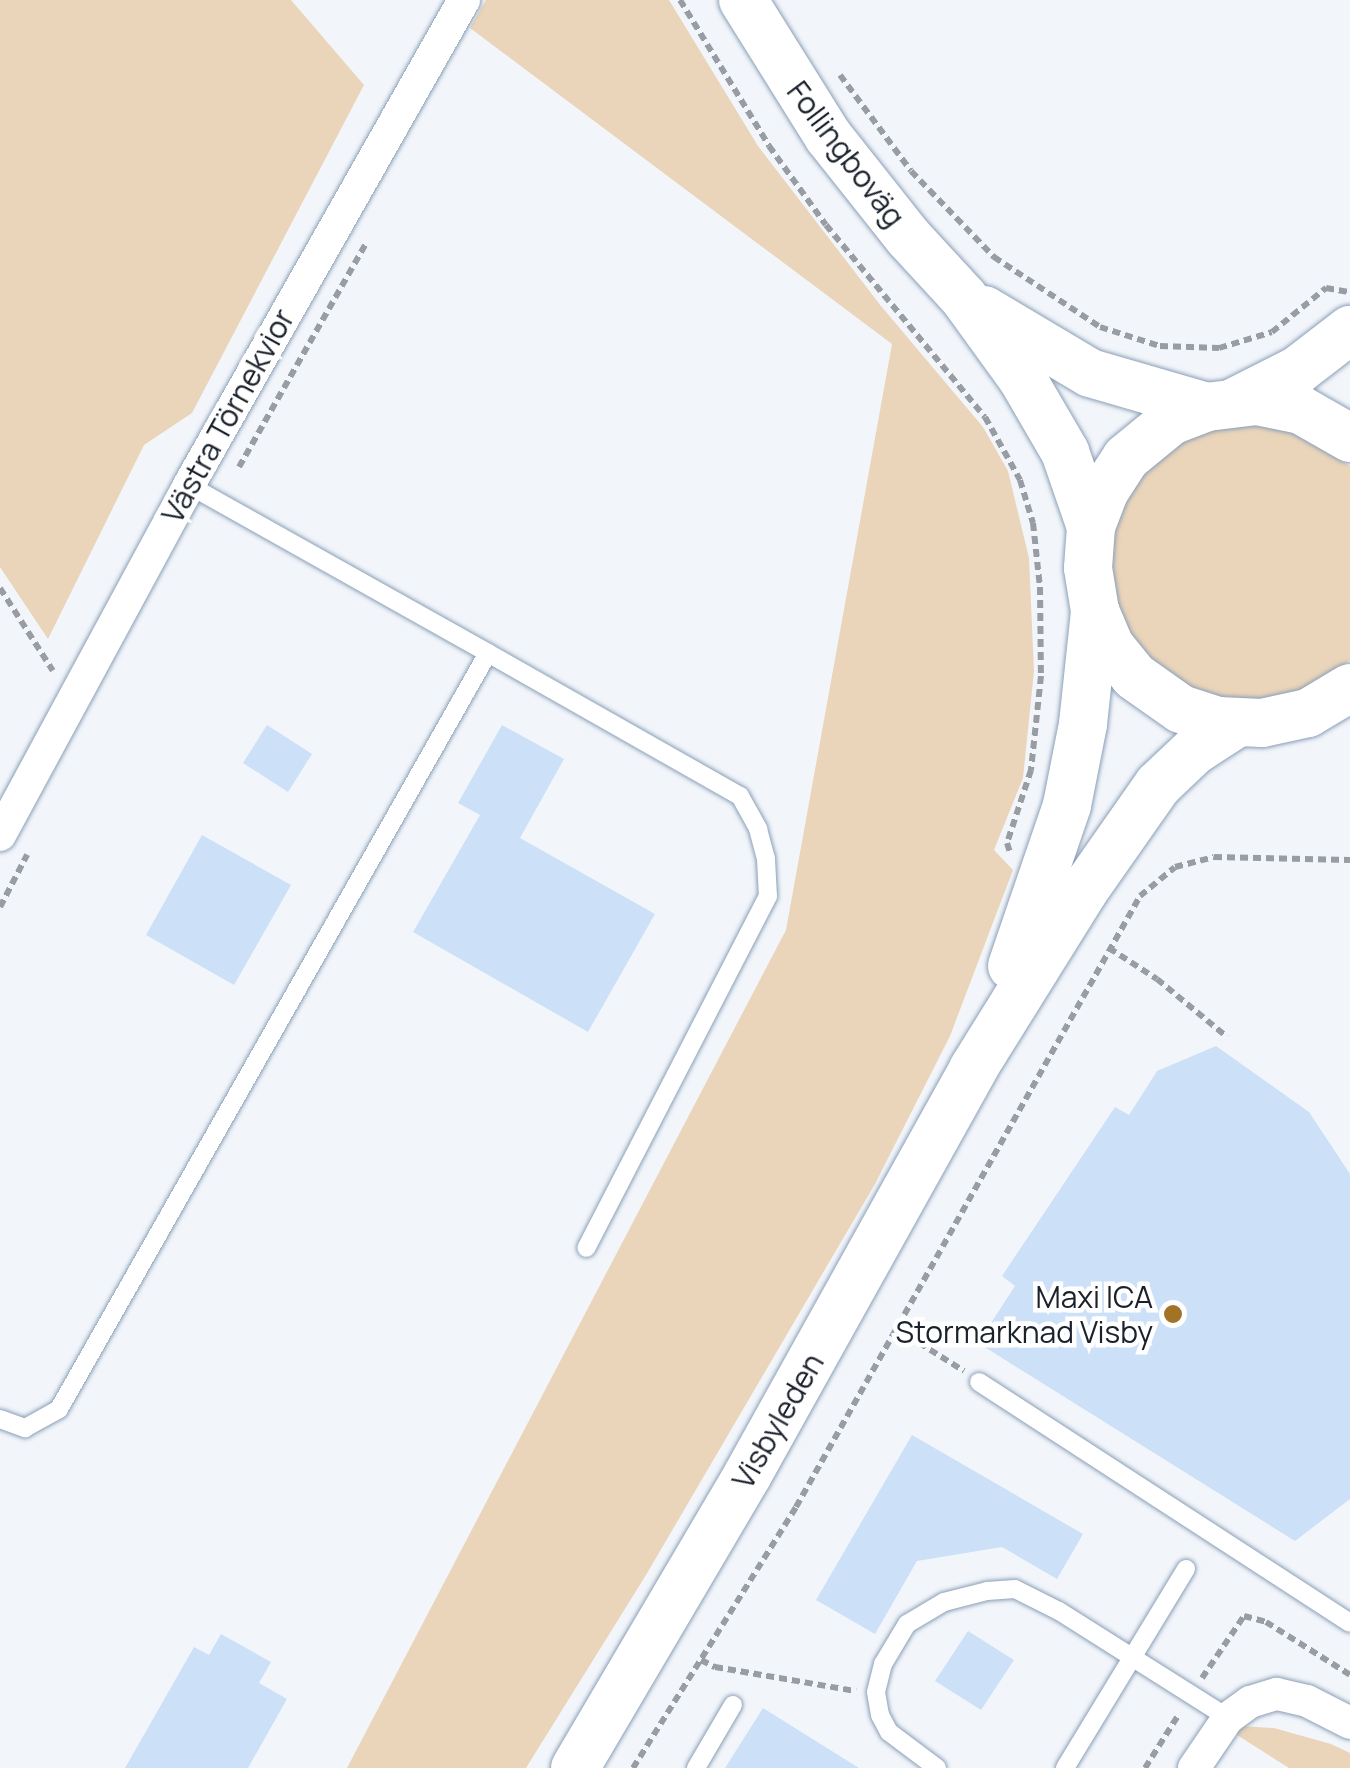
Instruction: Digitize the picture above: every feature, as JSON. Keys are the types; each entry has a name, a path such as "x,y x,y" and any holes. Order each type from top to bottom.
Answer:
{"main road":[{"name":"Follingboväg","path":"743,0 828,136 908,237 964,298 1046,414 1065,452 1091,527"},
{"name":"Follingboväg","path":"964,298 1090,373 1221,404 1301,410 1350,438"},
{"path":"1350,330 1298,370 1171,421 1140,444 1114,473 1091,527 1088,568 1095,611 1110,646 1148,689 1181,709 1237,723 1287,719 1327,703 1350,688"},
{"name":"Visbyleden","path":"1065,883 1095,611"},
{"path":"1287,719 1350,736"},
{"name":"Visbyleden","path":"575,1768 766,1442 973,1069 1065,883 1194,751 1237,723"}],"street":[{"name":"Västra Törnekvior","path":"0,835 189,485 464,0"},
{"path":"1194,1768 1228,1718 1250,1702 1277,1694 1307,1701 1350,1723"}],"lane":[{"path":"189,485 740,796 758,829 766,858 768,896 586,1248"},
{"path":"0,1418 24,1428 58,1408 488,654"},
{"path":"980,1382 1350,1623"},
{"path":"1065,1768 1186,1569"},
{"path":"937,1768 889,1732 876,1692 884,1664 907,1624 944,1602 987,1591 1015,1589 1228,1718"},
{"path":"696,1768 733,1705"}],"path":[{"path":"680,0 770,146 826,225 985,417 1020,480 1032,524 1040,587 1041,676 1031,770 1008,843 1012,854 1126,918"},
{"path":"830,60 911,171 946,210 1015,273 1100,327 1160,346 1219,348 1272,332 1326,288 1350,292"},
{"path":"217,502 268,423 367,242"},
{"path":"0,588 53,671"},
{"path":"0,908 34,842"},
{"path":"633,1768 898,1329 1126,918 1157,879 1192,861 1231,857 1350,860"},
{"path":"1109,948 1157,979 1227,1037"},
{"path":"898,1329 980,1382"},
{"path":"701,1660 715,1668 876,1692"}],"shaded area":[{"path":"0,0 291,0 364,85 192,413 144,445 48,639 0,567"},
{"path":"486,0 669,0 758,146 881,306 983,427 1008,471 1029,558 1034,671 1023,778 994,850 1013,870 950,1036 875,1184 646,1575 526,1768 347,1768 786,930 892,344 470,28"},
{"path":"1237,423 1282,427 1350,466 1350,660 1316,686 1274,700 1229,701 1186,687 1150,661 1124,624 1111,581 1113,536 1128,495 1141,476 1156,459 1193,435"},
{"path":"1241,1726 1274,1728 1331,1744 1350,1753 1350,1768 1289,1768 1234,1733"}],"building":[{"path":"267,725 312,754 288,792 243,763"},
{"path":"502,725 564,759 520,838 655,914 588,1032 413,932 480,815 458,803"},
{"path":"202,835 291,885 234,985 146,935"},
{"name":"Maxi ICA Stormarknad Visby","path":"1216,1046 1309,1112 1350,1174 1350,1499 1295,1541 978,1343 1015,1286 1002,1276 1115,1107 1129,1115 1157,1071"},
{"path":"912,1435 1083,1534 1057,1579 1002,1547 917,1561 875,1634 816,1600"},
{"path":"968,1631 1014,1660 981,1710 935,1681"},
{"path":"221,1634 271,1662 259,1683 287,1699 248,1768 125,1768 194,1647 209,1655"},
{"path":"763,1708 859,1768 725,1768"}],"place":[{"name":"Maxi ICA Stormarknad Visby","path":"1173,1314"}]}
